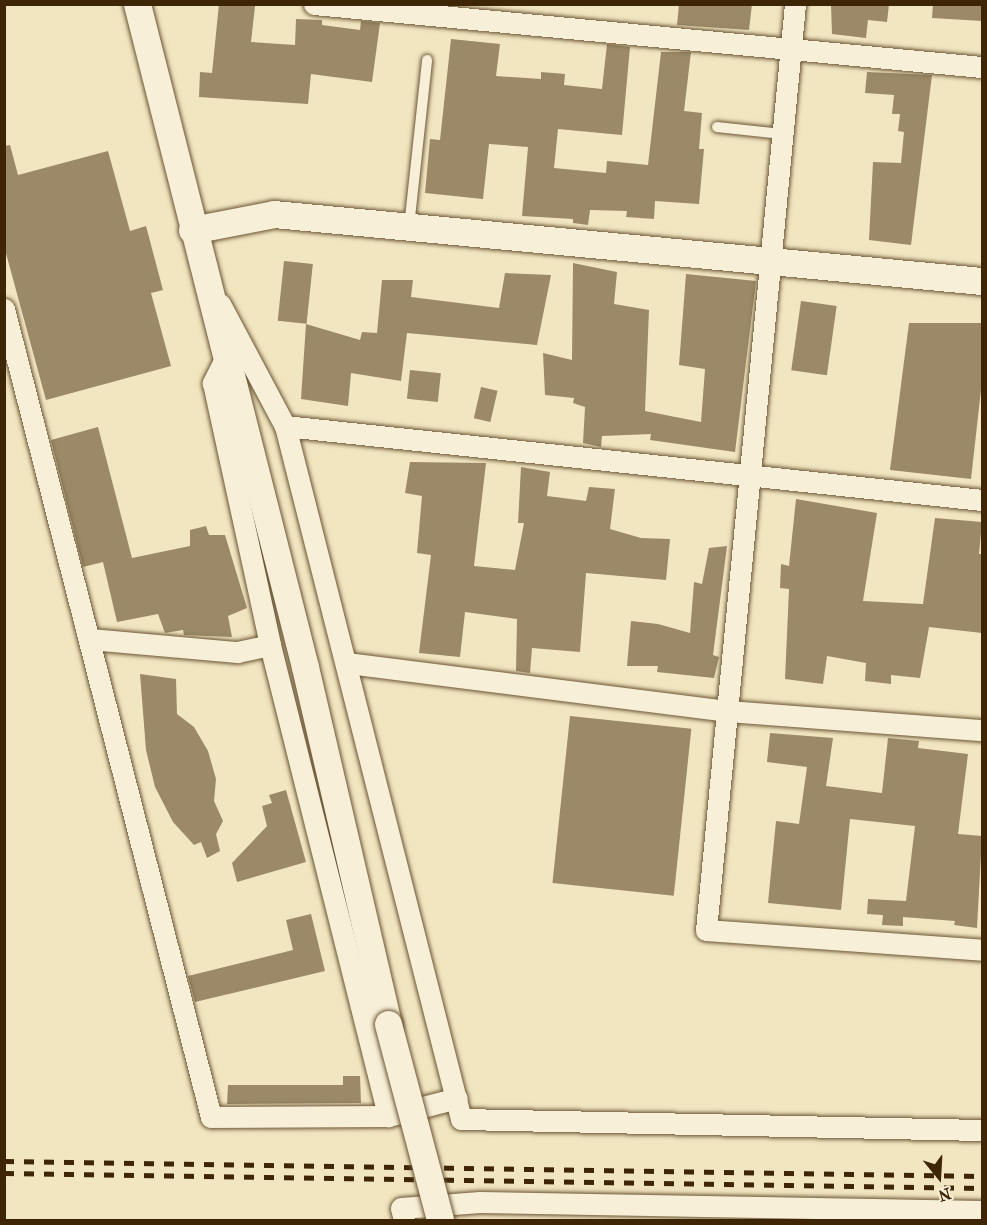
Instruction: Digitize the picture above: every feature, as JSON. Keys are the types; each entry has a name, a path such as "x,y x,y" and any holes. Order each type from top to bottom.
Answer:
{"street":[{"path":"137,4 192,230 228,353 388,1024 440,1221"},
{"path":"314,4 982,67"},
{"path":"795,4 706,930 982,950"},
{"path":"192,230 273,214 982,281"},
{"path":"209,284 285,426 461,1119 982,1130"},
{"path":"4,309 212,1117 388,1116 457,1098"},
{"path":"228,353 213,383 270,645 388,1116"},
{"path":"285,426 982,500"},
{"path":"90,639 237,652 270,645"},
{"path":"347,663 728,711 982,730"},
{"path":"404,1221 401,1208 482,1211 947,1215 982,1211"}],"lane":[{"path":"410,227 427,60"},
{"path":"717,127 782,134"}],"building":[{"path":"219,4 255,6 251,42 295,45 296,19 322,20 322,25 360,30 361,21 380,23 372,82 311,74 308,104 199,97 200,72 212,73"},
{"path":"679,4 752,4 749,30 677,25"},
{"path":"831,4 889,4 887,22 868,20 866,38 832,34"},
{"path":"933,4 982,4 982,21 932,18"},
{"path":"451,39 500,44 496,76 541,79 541,72 565,74 564,85 602,89 607,44 630,47 622,135 558,129 554,168 606,173 607,161 648,165 661,52 691,52 684,111 702,113 699,149 704,149 699,204 655,201 654,219 626,217 627,211 590,210 588,225 573,223 573,219 522,216 528,147 489,144 483,199 425,193 430,139 440,140"},
{"path":"867,72 932,75 911,245 869,240 873,162 901,163 904,132 898,131 900,114 892,114 894,95 865,93"},
{"path":"10,145 18,175 108,151 130,231 146,226 163,290 151,293 171,366 46,400 4,246 4,146"},
{"path":"284,261 313,264 307,324 278,321"},
{"path":"573,263 617,272 614,304 649,310 645,411 701,422 705,369 679,365 686,274 756,281 735,452 650,440 651,434 602,436 601,447 583,443 585,407 573,403 574,398 545,395 543,353 572,360"},
{"path":"505,273 551,275 537,345 407,333 401,381 351,373 348,406 301,399 306,324 360,340 362,332 377,333 382,280 413,280 411,297 499,308"},
{"path":"801,301 837,306 827,375 791,370"},
{"path":"909,323 982,323 982,381 971,479 890,470"},
{"path":"410,370 441,373 438,402 407,399"},
{"path":"481,387 498,391 490,422 474,418"},
{"path":"98,427 132,558 190,546 190,530 206,526 209,535 225,535 247,608 228,616 232,637 184,635 183,630 165,633 158,614 117,622 103,562 83,567 51,440"},
{"path":"410,462 486,463 474,566 515,570 524,523 518,523 521,467 550,472 547,496 586,501 589,487 615,489 610,529 641,538 670,539 666,580 586,573 580,652 532,648 530,673 516,671 517,619 465,612 460,657 419,653 431,555 417,553 422,496 405,493"},
{"path":"796,499 877,513 863,601 923,604 935,518 982,522 979,554 982,554 982,633 929,627 920,678 891,675 891,684 865,681 866,663 827,656 823,684 785,679 789,589 780,588 781,564 789,566"},
{"path":"727,546 713,655 719,657 714,678 657,672 658,666 627,666 631,621 658,624 690,633 694,582 702,584 709,548"},
{"path":"140,674 176,679 177,714 194,727 208,751 216,779 214,801 223,821 216,834 220,851 207,858 201,842 194,845 173,822 155,787 146,750"},
{"path":"570,716 691,729 674,896 552,883"},
{"path":"770,733 833,738 826,786 882,793 888,738 919,741 918,748 968,754 958,834 982,836 977,928 954,925 955,921 903,917 903,926 882,925 883,915 867,914 868,899 906,901 915,826 850,819 841,910 768,903 776,821 799,824 807,767 767,762"},
{"path":"286,790 306,862 237,882 232,863 267,826 262,806 272,803 269,795"},
{"path":"311,914 325,971 195,1002 188,976 293,950 286,920"},
{"path":"343,1076 360,1076 361,1103 227,1104 228,1085 343,1085"}],"railway":[{"path":"4,1161 982,1176"},
{"path":"4,1173 982,1188"}]}
